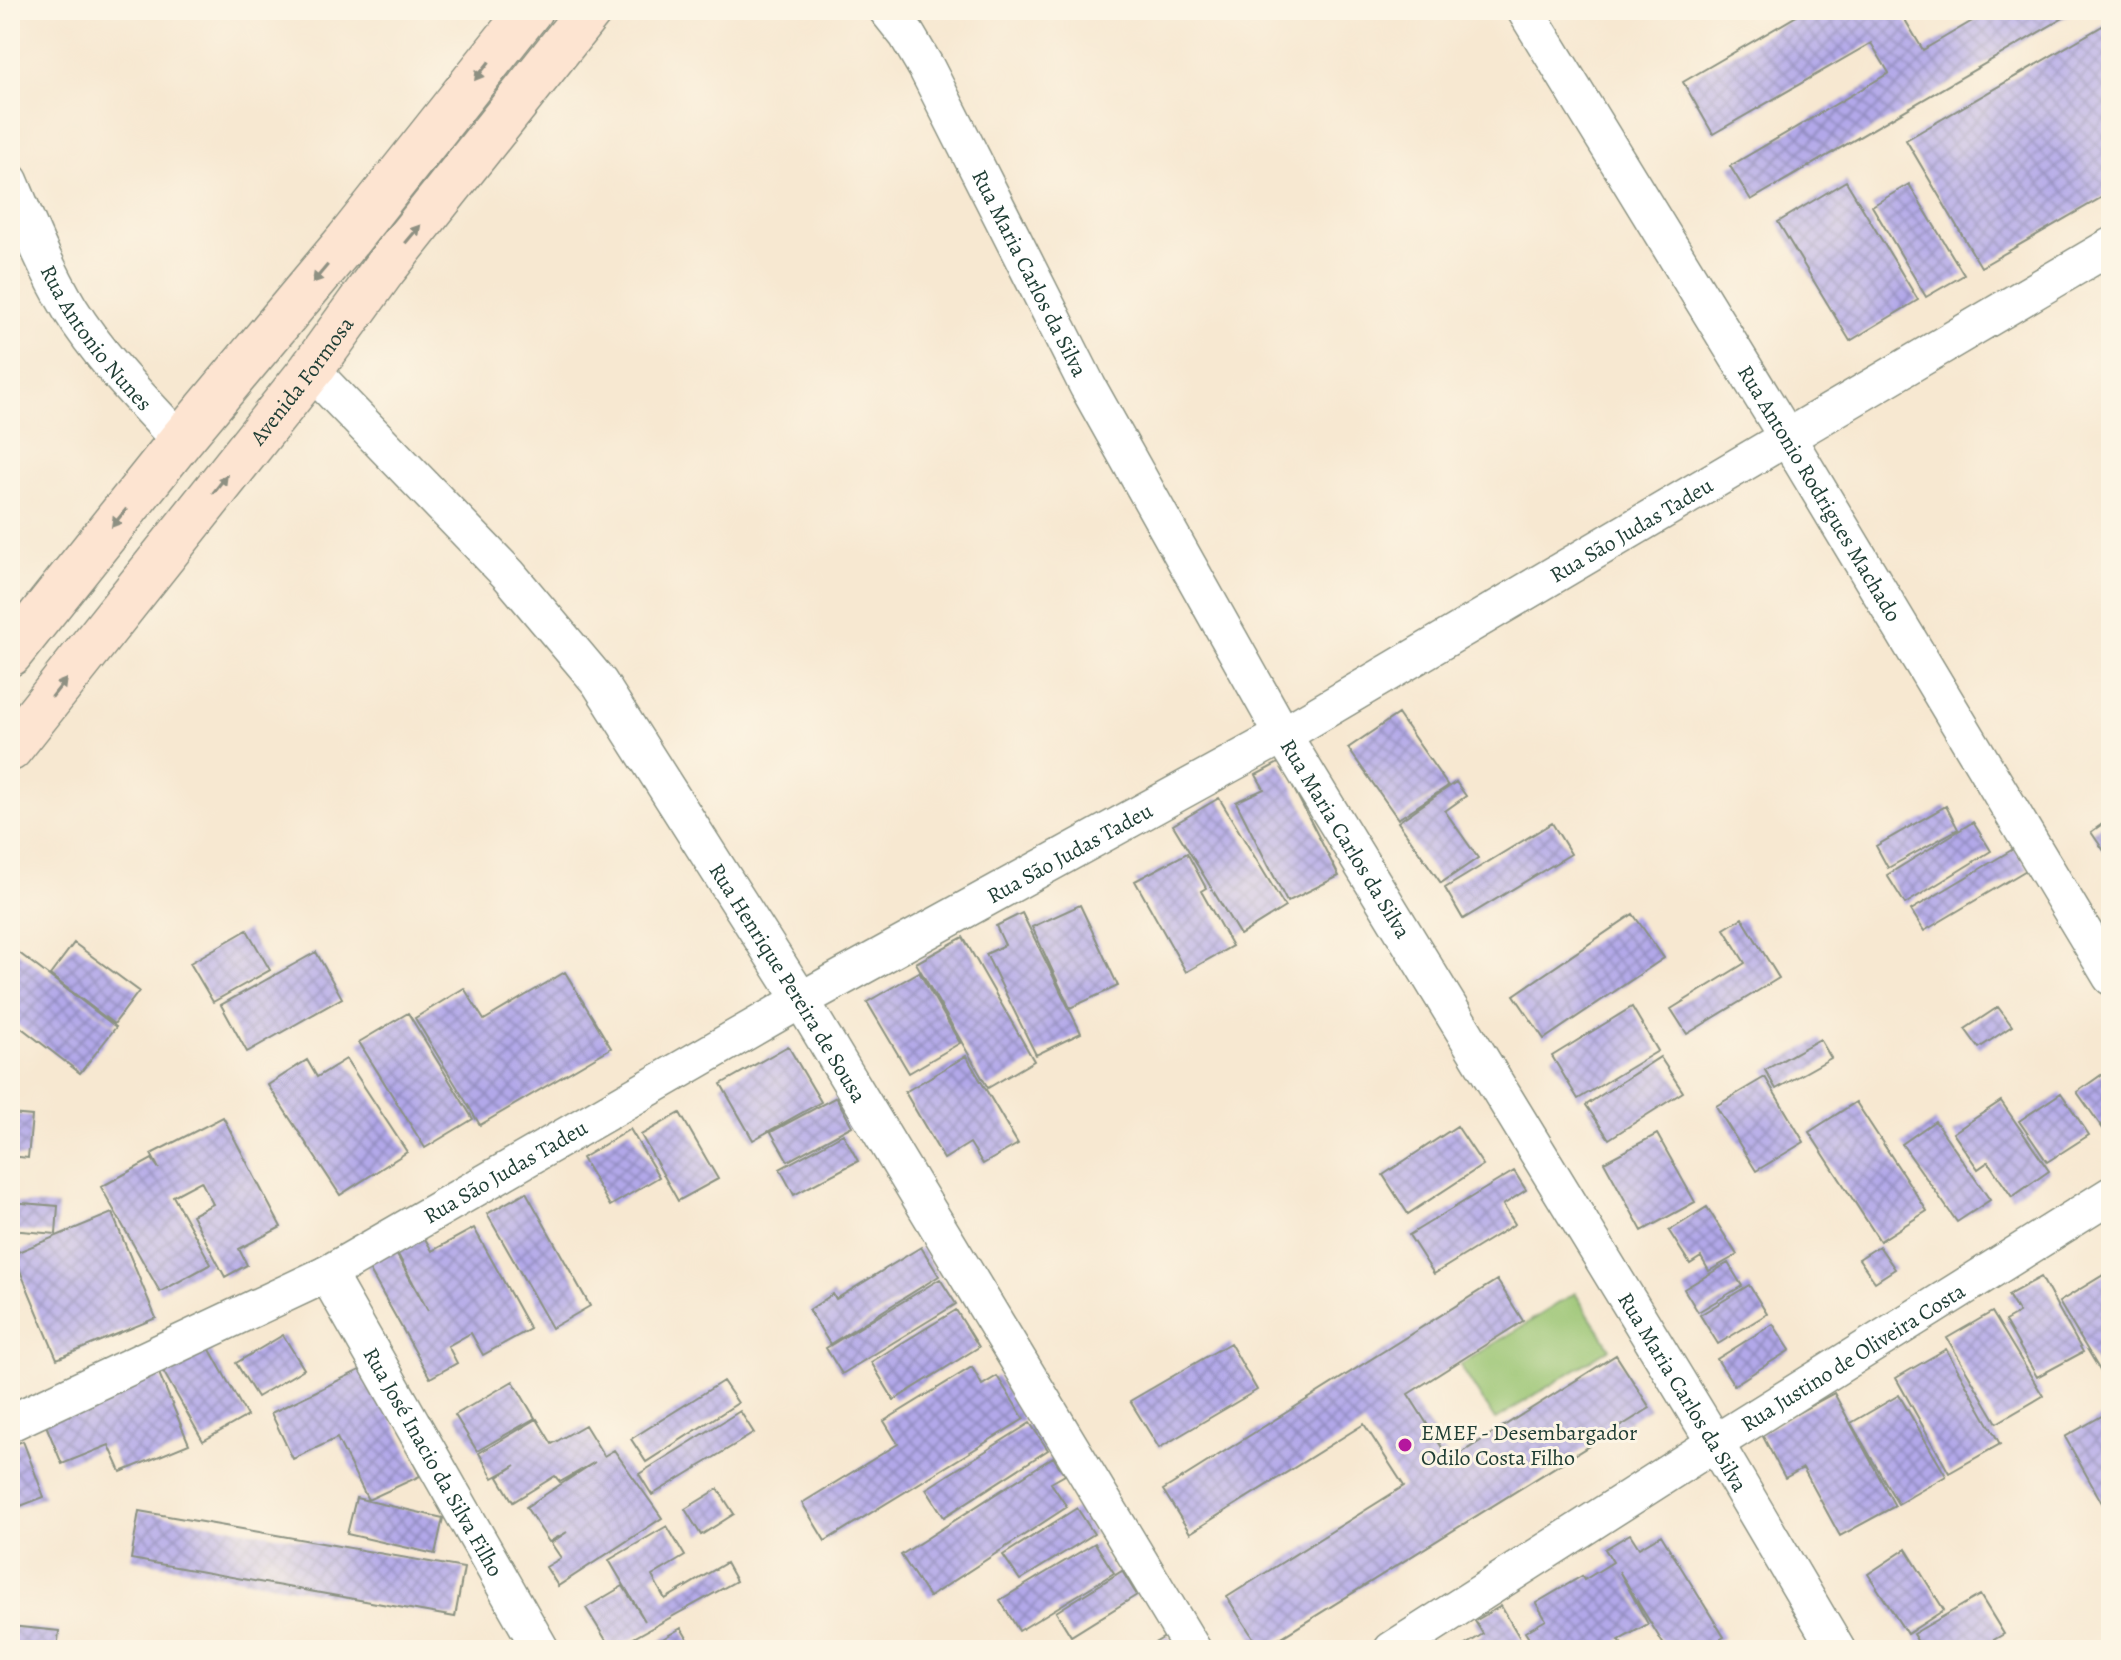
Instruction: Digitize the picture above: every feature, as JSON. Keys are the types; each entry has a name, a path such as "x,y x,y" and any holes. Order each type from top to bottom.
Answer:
{"main road":[{"name":"Avenida Formosa","path":"10,749 311,370 384,269 590,10"},
{"path":"10,654 180,441 348,240 526,15 561,47"},
{"path":"348,240 384,269"}],"street":[{"name":"Rua Maria Carlos da Silva","path":"887,10 907,35 927,69 1088,387 1283,735 1715,1443 1837,1650"},
{"name":"Rua Antonio Rodrigues Machado","path":"1525,10 1788,439 2111,977"},
{"name":"Rua Antonio Nunes","path":"10,181 34,238 70,309 107,359 180,441"},
{"name":"Rua São Judas Tadeu","path":"10,1423 327,1274 801,1000 1283,735 2111,246"},
{"name":"Rua Henrique Pereira de Sousa","path":"311,370 509,575 599,682 801,1000 1193,1650"},
{"name":"Rua Justino de Oliveira Costa","path":"1392,1650 2111,1195"},
{"name":"Rua José Inacio da Silva Filho","path":"327,1274 541,1650"}],"green space":[{"path":"1575,1293 1610,1348 1495,1420 1460,1365"}],"building":[{"path":"1807,10 1918,10 1904,18 1923,50 1991,10 2077,10 1751,200 1730,166 1889,73 1871,43 1713,134 1683,82"},
{"path":"2111,21 2111,192 1981,267 1906,140"},
{"path":"1846,181 1918,300 1850,341 1778,222"},
{"path":"1909,184 1964,275 1926,297 1872,206"},
{"path":"1398,714 1448,786 1398,819 1348,748"},
{"path":"1280,762 1339,876 1287,902 1236,802 1264,789 1256,775"},
{"path":"1456,782 1466,796 1445,811 1478,858 1441,883 1398,822"},
{"path":"1219,798 1285,907 1240,935 1173,825"},
{"path":"1946,806 1958,829 1888,868 1876,846"},
{"path":"2111,818 2111,861 2091,832"},
{"path":"1973,822 1991,851 1905,904 1887,875"},
{"path":"1552,823 1571,854 1463,919 1445,888"},
{"path":"2015,848 2028,869 1924,931 1911,910"},
{"path":"1187,853 1206,888 1201,891 1232,946 1186,972 1135,881"},
{"path":"1080,905 1118,986 1070,1008 1032,927"},
{"path":"1022,913 1081,1033 1036,1055 986,954 1005,945 996,926"},
{"path":"1633,914 1664,958 1544,1039 1514,995"},
{"path":"1742,918 1779,978 1687,1034 1671,1009 1745,963 1724,929"},
{"path":"247,930 270,970 213,1002 190,963"},
{"path":"963,937 1034,1061 988,1088 916,963"},
{"path":"74,943 139,991 114,1024 50,975"},
{"path":"10,946 116,1027 80,1073 10,1019"},
{"path":"316,952 342,998 247,1052 221,1005"},
{"path":"565,972 611,1048 480,1125 415,1018 464,988 484,1020"},
{"path":"919,972 960,1043 909,1073 867,1002"},
{"path":"1632,1007 1658,1051 1578,1099 1552,1056"},
{"path":"1998,1007 2012,1026 1979,1048 1965,1029"},
{"path":"408,1013 473,1119 425,1148 359,1042"},
{"path":"1820,1039 1831,1058 1776,1089 1765,1070"},
{"path":"788,1046 821,1102 753,1140 721,1084"},
{"path":"966,1056 1018,1144 983,1164 970,1143 944,1159 905,1092"},
{"path":"1660,1057 1683,1092 1609,1139 1586,1105"},
{"path":"346,1059 407,1152 340,1195 268,1085 307,1060 317,1077"},
{"path":"2111,1068 2111,1140 2077,1092"},
{"path":"1765,1077 1804,1142 1756,1171 1716,1106"},
{"path":"2061,1093 2089,1135 2047,1162 2019,1121"},
{"path":"836,1097 852,1126 788,1161 771,1132"},
{"path":"2001,1101 2049,1171 2012,1197 1988,1162 1978,1169 1953,1133"},
{"path":"1856,1102 1927,1211 1880,1241 1809,1132"},
{"path":"680,1113 718,1179 678,1201 641,1135"},
{"path":"10,1114 32,1116 28,1158 10,1156"},
{"path":"223,1117 281,1227 239,1249 247,1265 225,1277 192,1215 213,1204 201,1181 173,1196 211,1264 160,1292 101,1187 152,1159 159,1169 151,1154"},
{"path":"1935,1121 1990,1200 1957,1222 1902,1144"},
{"path":"1457,1126 1483,1165 1408,1214 1383,1175"},
{"path":"630,1129 659,1177 610,1206 582,1158"},
{"path":"843,1134 858,1161 794,1195 780,1169"},
{"path":"1657,1134 1695,1202 1642,1231 1604,1162"},
{"path":"1514,1171 1526,1190 1503,1205 1515,1224 1434,1274 1409,1235"},
{"path":"526,1192 590,1306 552,1328 487,1214"},
{"path":"10,1202 58,1206 56,1234 10,1230"},
{"path":"1707,1207 1737,1255 1709,1271 1701,1257 1690,1264 1669,1231"},
{"path":"112,1213 156,1318 57,1359 13,1254"},
{"path":"474,1228 530,1329 483,1355 471,1333 448,1346 457,1363 430,1378 366,1264 393,1248 428,1311 393,1245 420,1230 432,1251"},
{"path":"1879,1246 1895,1269 1875,1282 1859,1259"},
{"path":"921,1247 939,1276 830,1344 809,1310 833,1294 836,1299"},
{"path":"1728,1263 1742,1286 1698,1312 1684,1289"},
{"path":"2105,1274 2111,1284 2111,1389 2059,1302"},
{"path":"2041,1277 2083,1352 2037,1377 2005,1321 2019,1313 2008,1295"},
{"path":"940,1279 956,1304 842,1374 826,1348"},
{"path":"1497,1280 1523,1321 1408,1394 1450,1460 1616,1355 1650,1408 1261,1650 1227,1597 1404,1486 1364,1424 1190,1533 1163,1490"},
{"path":"1749,1285 1767,1314 1718,1344 1700,1315"},
{"path":"956,1310 979,1347 894,1400 871,1362"},
{"path":"1992,1312 2043,1396 1997,1423 1947,1338"},
{"path":"1773,1324 1790,1350 1734,1385 1717,1359"},
{"path":"283,1335 304,1369 257,1397 236,1363"},
{"path":"1230,1343 1257,1390 1159,1448 1130,1401"},
{"path":"208,1346 247,1416 203,1441 163,1371"},
{"path":"1946,1349 2000,1444 1949,1473 1896,1378"},
{"path":"366,1367 420,1476 368,1500 337,1438 293,1459 271,1413"},
{"path":"972,1367 982,1385 997,1376 1024,1419 825,1541 802,1503 898,1444 884,1421"},
{"path":"158,1371 189,1444 121,1472 109,1445 62,1464 43,1418"},
{"path":"513,1381 535,1418 477,1451 455,1415"},
{"path":"723,1381 738,1403 646,1462 631,1439"},
{"path":"1834,1393 1895,1506 1840,1536 1803,1468 1785,1478 1761,1433"},
{"path":"1899,1395 1946,1476 1898,1504 1851,1423"},
{"path":"740,1411 754,1433 652,1495 639,1474"},
{"path":"2107,1413 2111,1420 2111,1519 2065,1437"},
{"path":"537,1419 552,1444 585,1425 604,1456 614,1450 662,1518 558,1586 546,1567 561,1558 551,1543 567,1532 549,1542 526,1507 595,1462 560,1482 555,1476 513,1502 498,1477 516,1465 493,1478 479,1453"},
{"path":"1030,1423 1048,1450 944,1517 926,1489"},
{"path":"23,1441 44,1497 10,1510 10,1446"},
{"path":"1053,1457 1065,1475 1051,1483 1067,1507 929,1597 901,1555"},
{"path":"718,1489 734,1514 701,1535 685,1509"},
{"path":"356,1498 443,1518 435,1554 347,1534"},
{"path":"1077,1508 1094,1534 1020,1580 1003,1555"},
{"path":"139,1511 464,1568 455,1617 131,1559"},
{"path":"667,1526 685,1556 652,1576 665,1599 726,1563 736,1581 612,1650 586,1608 623,1586 645,1621 609,1560"},
{"path":"1630,1534 1639,1548 1661,1535 1724,1637 1703,1650 1667,1650 1619,1571 1648,1624 1619,1640 1625,1650 1536,1650 1525,1632 1546,1620 1536,1603 1613,1562 1605,1549"},
{"path":"1095,1543 1114,1573 1019,1631 1000,1600"},
{"path":"1906,1549 1944,1610 1907,1634 1868,1574"},
{"path":"1122,1571 1137,1595 1071,1636 1056,1612"},
{"path":"1980,1595 2004,1634 1976,1650 1923,1650 1913,1634"},
{"path":"1501,1606 1527,1650 1464,1650 1462,1647 1483,1634 1475,1621"},
{"path":"10,1626 59,1631 57,1650 10,1650"},
{"path":"681,1628 694,1650 644,1650"},
{"path":"1168,1635 1177,1650 1143,1650"}],"place":[{"name":"EMEF - Desembargador Odilo Costa Filho","path":"1405,1445"}]}
